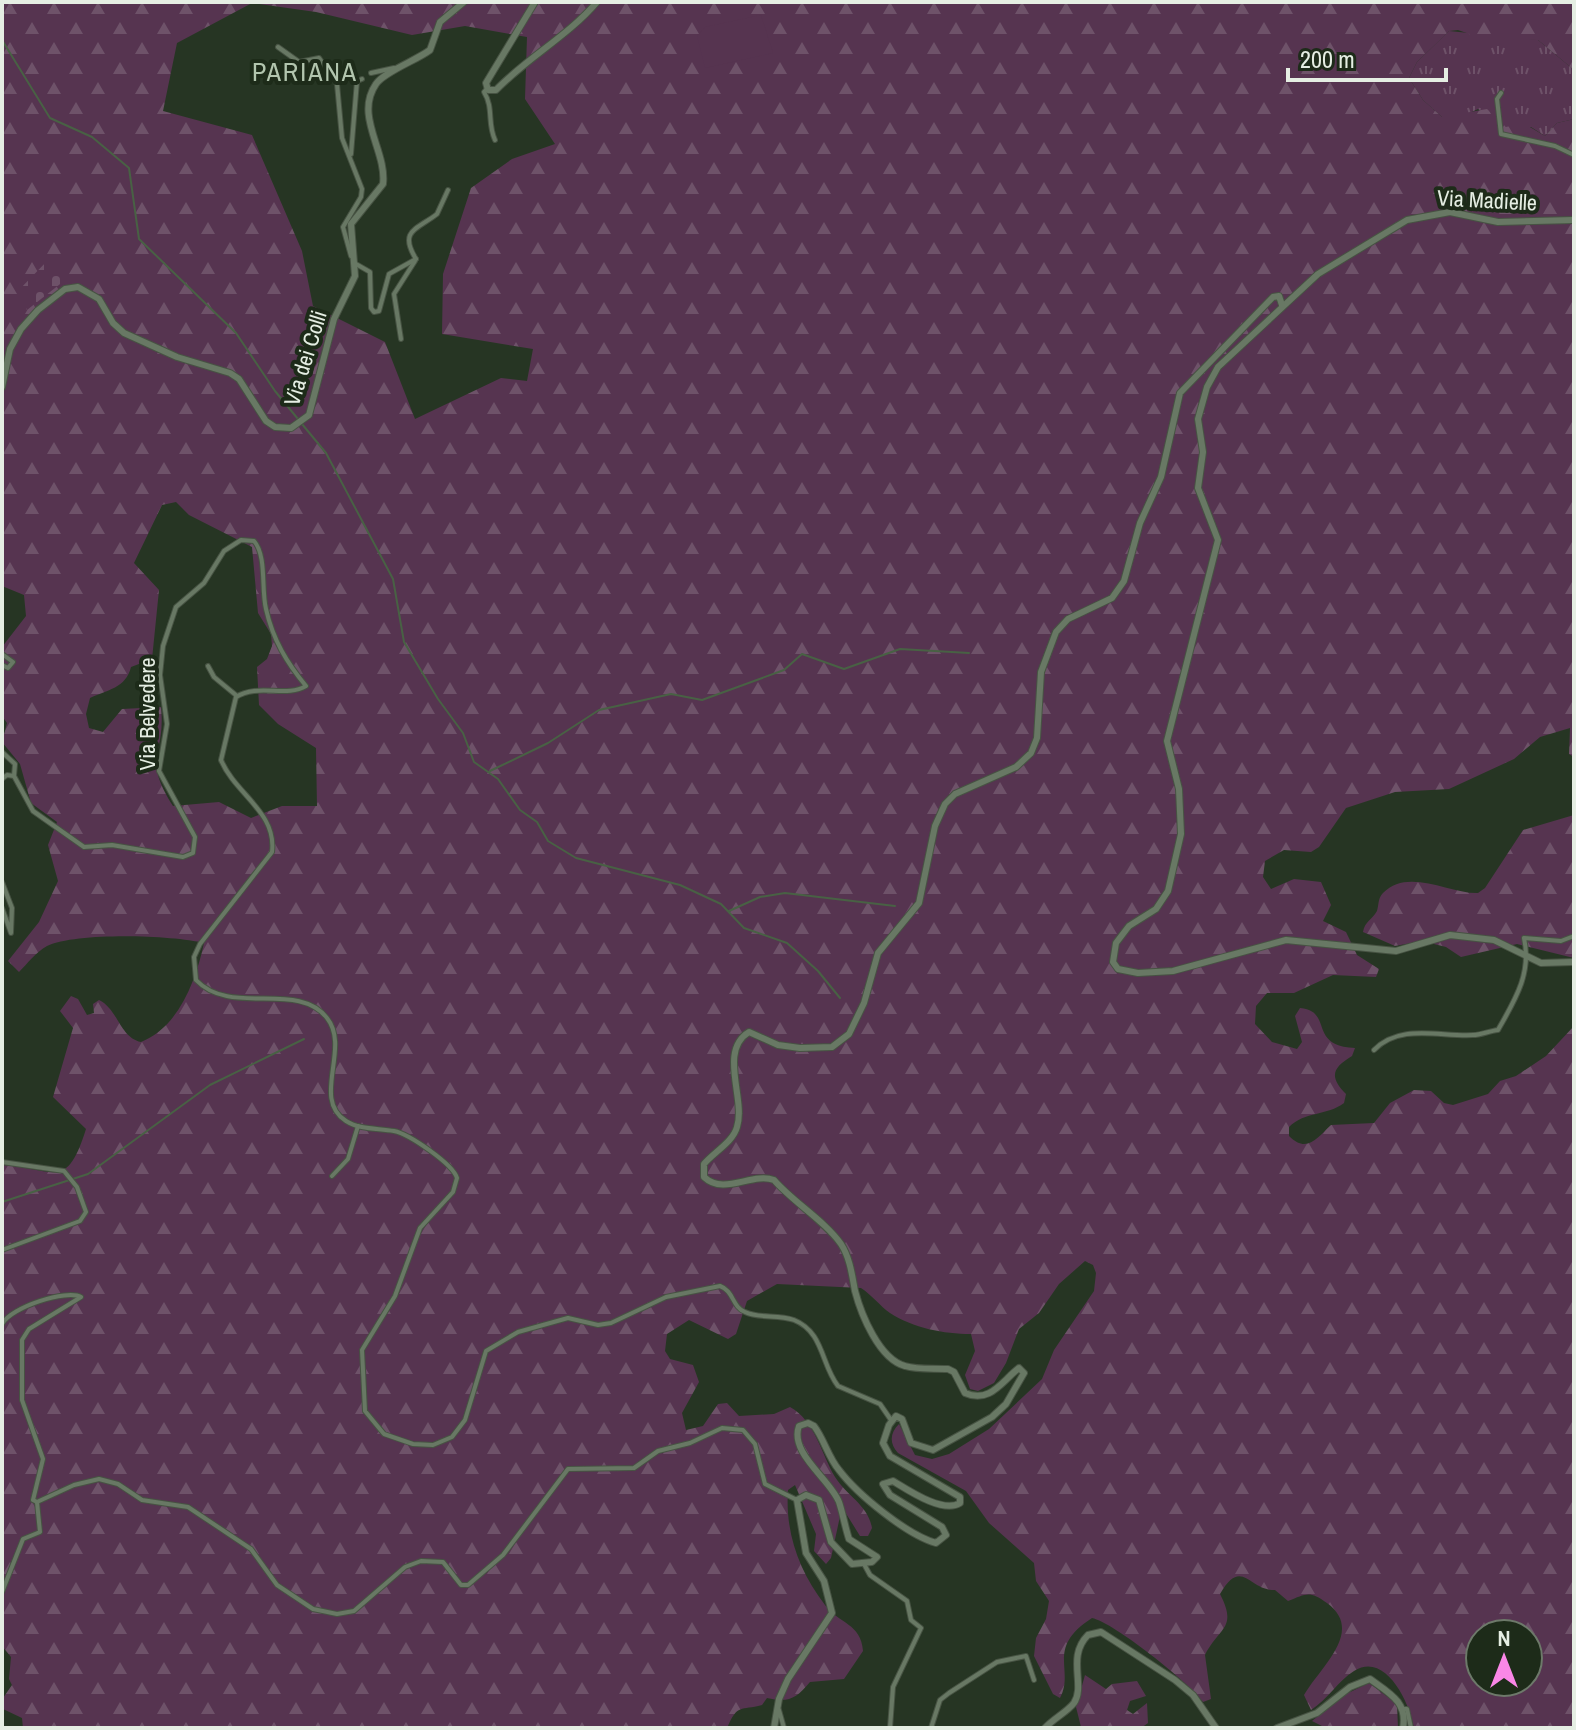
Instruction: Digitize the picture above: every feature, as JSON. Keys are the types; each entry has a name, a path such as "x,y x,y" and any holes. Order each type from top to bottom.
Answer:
{"street":[{"path":"356,267 351,246 351,224 380,191 384,176 369,119 373,91 384,77 430,50 440,22 464,2"},
{"path":"495,140 490,127 492,104 484,92 486,83 535,2"},
{"path":"487,89 496,90 521,64 582,19 597,2"},
{"path":"278,47 299,62 325,55"},
{"path":"319,58 337,84 342,138 351,156 362,195 343,227 356,267"},
{"path":"371,73 404,68"},
{"path":"351,156 353,101 357,81 362,79"},
{"path":"1501,93 1497,99 1501,134 1555,146 1574,155"},
{"path":"416,259 409,249 409,239 419,222 437,214 448,190"},
{"name":"Via Madielle","path":"1528,956 1494,940 1462,935 1431,939 1396,951 1286,940 1173,971 1125,972 1113,962 1119,937 1156,909 1168,891 1181,834 1179,789 1167,741 1218,540 1198,488 1203,452 1198,429 1200,408 1218,367 1318,274 1407,220 1450,212 1498,222 1574,220"},
{"path":"356,267 370,272 371,308 374,312 379,311 389,274 416,259"},
{"path":"401,339 394,294 416,259"},
{"name":"Via dei Colli","path":"2,387 10,349 21,329 38,310 65,289 78,287 99,299 113,323 124,333 177,357 230,373 239,379 266,421 275,427 291,428 306,420 315,397 334,319 356,267"},
{"path":"797,1500 806,1495 819,1500 831,1542 852,1564 876,1560 877,1557 849,1539 839,1501 802,1449 797,1431 802,1424 814,1426 834,1463 855,1488 922,1537 940,1542 946,1535 942,1527 890,1495 883,1484 893,1481 912,1493 949,1506 960,1503 960,1497 890,1456 883,1443 891,1420 896,1416 902,1419 911,1443 918,1448 938,1448 999,1412 1024,1373 1019,1368 990,1393 976,1397 965,1393 954,1372 948,1369 898,1364 872,1331 860,1304 845,1252 831,1232 801,1209 774,1180 715,1184 704,1177 704,1164 731,1138 738,1125 734,1073 737,1047 742,1036 749,1032 790,1048 832,1047 849,1034 864,1003 878,953 919,903 935,826 945,804 955,794 1016,767 1031,753 1037,738 1041,672 1056,632 1068,619 1112,598 1124,581 1140,523 1161,477 1180,393 1273,297 1279,296 1282,305"},
{"name":"Via Belvedere","path":"14,776 33,811 84,847 112,845 183,857 193,853 195,837 159,771 167,724 160,675 163,646 176,607 204,583 231,544 247,539 260,551 266,611 280,650 296,677 306,686 297,691 260,690 237,696"},
{"path":"2,654 13,662 8,668 2,665"},
{"path":"208,666 237,696 221,760 264,817 273,837 272,852 200,944 194,957 196,980 225,997 293,1001 321,1012 332,1025 336,1042 332,1101 338,1115 358,1126 407,1135 451,1166 457,1178 453,1192 420,1228 395,1296 362,1350 361,1382 365,1411 384,1434 413,1444 433,1445 452,1437 465,1420 486,1351 518,1332 568,1318 598,1325 611,1323 666,1297 720,1286 727,1289 747,1314 779,1316 804,1325 823,1350 838,1386 880,1404 891,1420"},
{"path":"2,752 15,764 14,776 7,775 2,779"},
{"path":"2,882 12,908 11,933 2,908"},
{"path":"1374,1050 1379,1044 1415,1032 1475,1035 1498,1030 1520,991 1528,956 1524,938 1561,941 1574,936"},
{"path":"1528,956 1549,964 1574,962"},
{"path":"332,1176 348,1159 358,1126"},
{"path":"2,1162 64,1171 77,1187 86,1212 80,1221 2,1250"},
{"path":"2,1324 18,1307 71,1294 81,1297 29,1329 22,1340 22,1400 43,1459 32,1492 33,1500 37,1502 40,1532 23,1539 2,1592"},
{"path":"37,1502 74,1485 99,1479 111,1481 142,1500 188,1507 251,1549 277,1585 313,1609 337,1614 354,1611 393,1575 421,1561 443,1562 461,1585 468,1585 485,1574 503,1555 568,1469 634,1468 658,1451 690,1443 722,1428 743,1430 755,1444 765,1484 797,1500"},
{"path":"774,1728 778,1707 802,1653 828,1624 832,1613 824,1581 806,1553 797,1500"},
{"path":"864,1564 870,1575 907,1601 911,1620 921,1628 893,1687 890,1728"},
{"path":"1045,1728 1073,1704 1077,1692 1077,1654 1088,1635 1101,1632 1193,1695 1216,1728"},
{"path":"931,1728 940,1700 997,1662 1026,1656 1034,1680"},
{"path":"1277,1728 1317,1713 1365,1680 1397,1698 1403,1709 1403,1728"},
{"path":"778,1707 784,1728"},
{"path":"1403,1709 1407,1709 1411,1728"}],"green space":[{"path":"2,2 1574,2 1574,70 1538,40 1484,39 1458,30 1449,31 1417,62 1409,78 1423,100 1442,117 1487,109 1506,127 1523,123 1545,136 1557,123 1574,119 1574,757 1569,754 1570,728 1540,737 1514,759 1449,789 1395,792 1346,808 1319,847 1311,852 1284,850 1265,861 1263,877 1271,889 1294,879 1321,882 1331,905 1323,921 1346,932 1357,955 1379,969 1376,977 1333,975 1294,993 1267,993 1256,1006 1255,1024 1272,1042 1297,1049 1302,1042 1295,1016 1300,1008 1310,1010 1331,1041 1355,1048 1352,1056 1335,1073 1337,1083 1346,1094 1344,1103 1302,1118 1289,1127 1289,1136 1301,1144 1312,1142 1331,1125 1374,1123 1390,1103 1414,1090 1431,1091 1444,1103 1453,1105 1488,1094 1500,1081 1516,1076 1546,1056 1574,1026 1574,1728 1414,1728 1402,1694 1394,1683 1376,1668 1366,1667 1348,1675 1311,1710 1304,1695 1336,1649 1342,1625 1338,1614 1316,1596 1304,1595 1288,1601 1275,1590 1266,1589 1240,1576 1234,1577 1220,1594 1227,1621 1205,1655 1211,1699 1203,1702 1150,1654 1116,1630 1092,1618 1069,1639 1065,1649 1064,1688 1060,1698 1053,1694 1034,1656 1036,1638 1046,1619 1049,1601 1036,1581 1034,1563 989,1523 966,1491 898,1453 892,1438 899,1424 915,1455 932,1459 949,1454 989,1429 1042,1379 1054,1350 1094,1291 1096,1273 1093,1265 1085,1261 1059,1284 1039,1313 1019,1329 1006,1363 994,1383 978,1391 970,1389 965,1375 975,1351 971,1334 950,1333 909,1323 890,1313 861,1288 777,1284 747,1301 736,1334 728,1339 689,1320 667,1334 665,1351 670,1359 693,1365 699,1382 682,1413 686,1430 703,1426 718,1404 727,1403 739,1416 774,1414 790,1407 806,1420 835,1477 870,1520 872,1528 868,1536 860,1536 842,1507 831,1558 826,1564 814,1551 816,1534 795,1485 788,1490 789,1521 801,1565 825,1605 854,1629 861,1642 863,1651 844,1679 810,1682 796,1696 786,1700 767,1698 762,1705 737,1711 727,1728 23,1728 22,1718 3,1709 3,1698 12,1685 9,1679 11,1657 2,1646 2,1165 56,1172 72,1162 79,1149 86,1129 53,1097 73,1028 60,1011 71,996 78,999 87,1015 94,1013 93,1004 99,1000 111,1010 128,1035 141,1042 154,1035 176,1014 191,987 204,943 148,937 79,938 47,946 19,972 8,961 39,922 58,881 48,845 57,822 31,803 20,764 2,742 7,723 2,716 2,647 26,616 24,595 2,586","holes":["252,3 316,12 412,35 465,26 527,37 525,99 555,144 512,159 471,188 443,274 442,334 533,349 527,381 501,378 415,419 385,342 313,306 302,251 252,135 163,111 177,43","176,502 189,515 252,547 258,613 271,634 272,646 267,659 257,667 259,705 278,724 316,748 317,806 282,806 251,818 219,802 173,806 156,765 162,724 161,707 122,709 103,732 89,728 86,714 90,698 120,684 131,667 152,659 159,590 134,563 162,505"]},
{"path":"761,15 773,53 705,68 697,36 705,27"},
{"path":"1449,31 1538,40 1574,70 1574,119 1557,123 1545,136 1531,127 1506,127 1478,109 1461,117 1442,117 1423,100 1409,78 1417,62"},
{"path":"52,256 69,277 27,310 17,292"},
{"path":"1574,815 1574,958 1517,944 1461,957 1446,947 1422,941 1395,946 1363,932 1377,911 1381,895 1393,886 1417,882 1478,893 1485,888 1523,830"},
{"path":"1085,1675 1106,1689 1112,1684 1137,1681 1146,1696 1130,1701 1127,1710 1133,1714 1147,1703 1148,1723 1141,1728 1081,1727 1076,1707"},
{"path":"1369,1683 1397,1704 1398,1728 1326,1728 1312,1721 1344,1695"}],"waterway":[{"path":"2,40 50,118 92,137 129,168 139,239 236,333 298,419"},
{"path":"302,424 326,453 393,579 404,642 438,699 463,733 474,762 498,779 520,810 537,822 548,841 576,858 680,885 721,904 744,928 787,943 818,971 840,998"},
{"path":"490,771 548,743 599,710 671,694 702,700 784,670 802,654 844,669 900,649 969,653"},
{"path":"729,911 760,897 785,893 895,906"},
{"path":"2,1202 88,1174 210,1085 304,1039"}],"district":[{"name":"PARIANA","path":"305,72"}]}
